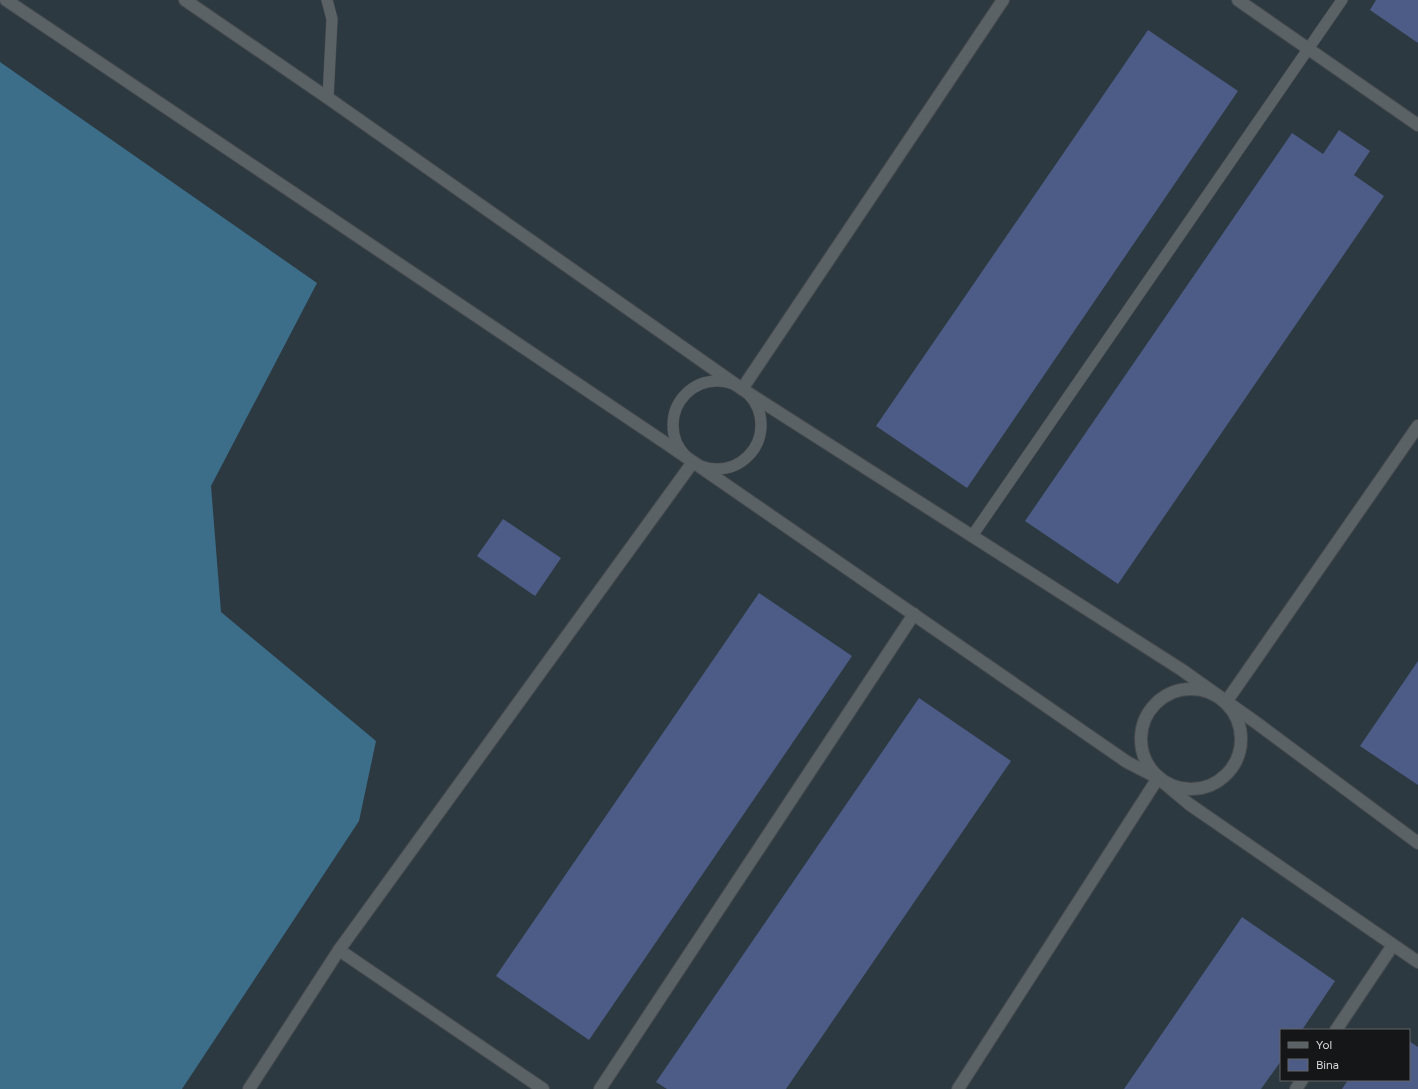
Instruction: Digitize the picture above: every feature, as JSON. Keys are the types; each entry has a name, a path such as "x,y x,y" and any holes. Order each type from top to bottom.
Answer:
{"street":[{"path":"6,0 693,462 1127,762 1158,778 1171,786 1187,790 1202,789 1217,783 1229,773 1238,760 1242,745 1241,729 1236,714 1226,702 1212,693 1197,689 1181,690 1166,695 1153,706 1145,719 1140,735 1142,751 1148,766 1158,778 1189,804 1418,962"},
{"path":"185,0 328,98 742,389 1182,670 1418,842"},
{"path":"742,389 1003,0"},
{"path":"1238,0 1418,125"},
{"path":"1226,702 1418,426"},
{"path":"249,1089 339,950 693,462"},
{"path":"600,1089 914,614"},
{"path":"958,1089 1158,778"},
{"path":"1337,1029 1392,945"},
{"path":"339,950 543,1089"}],"lane":[{"path":"328,0 332,19 328,98"},
{"path":"972,536 1342,0"},
{"path":"716,381 729,383 742,389 752,398 759,410 761,423 760,437 754,450 745,460 733,466 720,469 706,468 693,462 683,453 676,441 674,428 675,414 681,401 690,391 702,384 716,381"}],"shaded area":[{"path":"0,0 1418,0 1418,1089 0,1089"},
{"path":"0,62 317,283 211,486 221,612 376,741 359,821 182,1089 0,1089"}],"building":[{"path":"1376,0 1418,0 1418,43 1370,10"},
{"path":"1148,30 1238,91 967,488 876,426"},
{"path":"1339,130 1370,151 1354,175 1384,196 1118,584 1025,521 1292,133 1323,154"},
{"path":"503,519 561,558 535,596 477,556"},
{"path":"759,593 852,656 589,1040 496,976"},
{"path":"1418,661 1418,785 1360,746"},
{"path":"919,698 1011,761 786,1089 667,1089 656,1082"},
{"path":"1242,917 1335,981 1303,1029 1280,1029 1280,1062 1261,1089 1124,1089"},
{"path":"1410,1042 1418,1047 1418,1089 1342,1089 1347,1081 1410,1081"}]}
